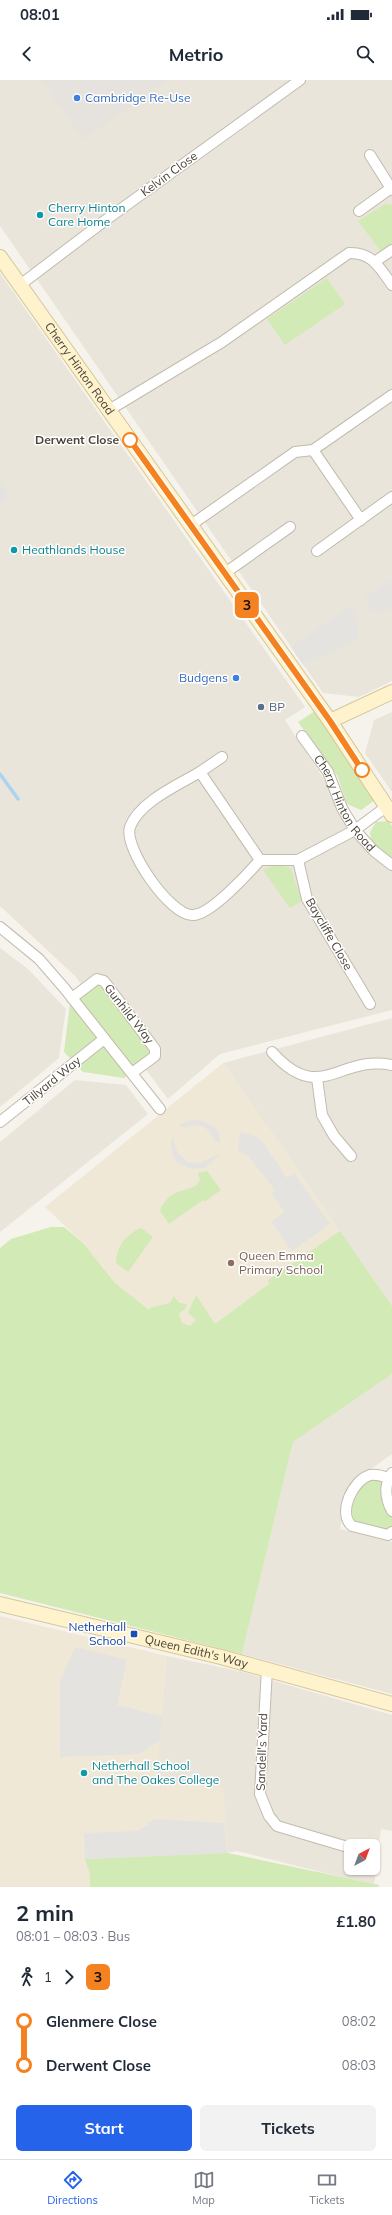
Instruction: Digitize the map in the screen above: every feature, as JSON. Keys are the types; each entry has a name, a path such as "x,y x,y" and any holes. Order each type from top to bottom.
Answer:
{"street":[{"name":"Kelvin Close","path":"20,285 103,222 300,80"},
{"path":"359,211 392,189 370,155"},
{"path":"376,261 392,250"},
{"path":"109,410 222,342 349,253 358,253 376,261 392,285"},
{"name":"Cherry Hinton Road","path":"0,257 330,721 389,811"},
{"path":"191,525 295,452 313,450 392,395"},
{"path":"313,450 334,484 361,520"},
{"path":"317,550 392,497"},
{"path":"225,573 290,527"},
{"path":"330,721 392,692"},
{"name":"Cherry Hinton Road","path":"302,736 328,772 342,808 355,830 374,851 392,865"},
{"path":"222,757 161,795 137,814 130,828 129,838 134,855 171,905 184,914 194,916 215,903 238,884 260,860 298,860 389,811"},
{"path":"200,772 260,860"},
{"name":"Baycliffe Close","path":"298,860 307,898 370,1004"},
{"path":"0,927 39,959 160,1109"},
{"name":"Gunhild Way","path":"72,998 97,979 104,981 155,1049 155,1056 132,1073"},
{"name":"Tillyard Way","path":"0,1122 104,1039"},
{"path":"272,1052 284,1066 303,1076 317,1078 347,1068 373,1065 392,1065"},
{"path":"317,1078 322,1115 334,1136 352,1156"},
{"path":"392,1511 386,1497 386,1485 390,1475 370,1476 358,1482 349,1498 346,1516 348,1523 352,1526 388,1535 392,1532"},
{"name":"Queen Edith's Way","path":"0,1604 267,1669 392,1704"},
{"name":"Sandell's Yard","path":"267,1669 260,1794 269,1816 277,1826 344,1846"}],"shaded area":[{"path":"0,80 392,80 392,681 359,697 323,693 0,226"},
{"path":"41,80 166,80 84,140"},
{"path":"0,273 305,707 285,720 325,781 350,832 392,865 392,1010 220,1054 168,1099 75,976 0,906"},
{"path":"0,482 10,497 0,504"},
{"path":"391,578 392,609 382,613 371,610 364,597"},
{"path":"350,606 356,617 358,639 303,665 291,647 289,648"},
{"path":"392,712 392,792 365,753 374,720"},
{"path":"0,948 28,969 66,1009 59,1058 0,1107"},
{"path":"392,1018 392,1306 223,1063"},
{"name":"Queen Emma Primary School","path":"223,1063 392,1306 392,1374 318,1425 149,1311 115,1283 83,1243 45,1207"},
{"path":"75,1080 126,1085 148,1114 0,1232 0,1142"},
{"path":"195,1119 212,1125 218,1131 221,1143 215,1141 208,1130 202,1126 196,1125 184,1128 179,1125"},
{"path":"240,1132 257,1137 262,1141 287,1178 294,1173 330,1224 292,1251 271,1222 285,1212 271,1193 275,1190 249,1157 238,1151"},
{"path":"172,1137 178,1153 187,1162 200,1163 219,1154 205,1168 190,1169 176,1161 172,1154"},
{"path":"392,1374 392,1454 350,1484 340,1529 392,1542 392,1694 242,1654 293,1442"},
{"path":"0,1616 167,1656 157,1778 223,1788 228,1853 379,1885 379,1887 0,1887"},
{"path":"75,1647 127,1660 117,1705 162,1716 160,1740 140,1754 60,1757 60,1681"},
{"path":"167,1656 243,1672 392,1715 392,1831 381,1829 380,1839 344,1839 344,1875 375,1875 374,1885 237,1851 227,1853 224,1823 156,1778"},
{"path":"155,1819 224,1823 227,1853 85,1859 84,1833 138,1831"}],"green space":[{"path":"385,204 392,205 392,247 382,253 358,221"},
{"path":"327,278 345,304 285,345 267,319"},
{"path":"315,711 375,800 361,810 347,804 337,775 298,722"},
{"path":"388,821 392,826 392,862 386,854 372,844 370,832 376,822"},
{"path":"274,865 282,865 291,869 302,901 290,908 263,870"},
{"path":"96,979 105,983 155,1056 124,1078 83,1072 64,1052 70,1003"},
{"path":"207,1171 221,1190 204,1202 203,1200 169,1224 160,1211 164,1202 176,1193 193,1187 200,1180 198,1173"},
{"path":"51,1227 64,1227 83,1243 115,1283 149,1310 150,1308 170,1303 174,1296 179,1303 187,1304 185,1310 179,1314 182,1323 190,1326 196,1320 188,1313 196,1295 215,1324 269,1284 268,1280 340,1231 392,1306 392,1374 293,1442 242,1654 0,1593 0,1248 11,1239"},
{"path":"141,1228 153,1237 128,1272 116,1263 118,1251 120,1246 130,1234"},
{"path":"392,1475 392,1531 354,1523 350,1514 358,1490 366,1481"},
{"path":"227,1853 379,1885 379,1887 90,1887 90,1874 85,1859"}],"waterway":[{"path":"0,774 18,799"}],"bus line":[{"name":"3","path":"130,440 310,695 330,721 362,770"}],"place":[{"name":"Cambridge Re-Use","path":"77,98"},
{"name":"Cherry Hinton Care Home","path":"40,215"},
{"name":"Derwent Close","path":"130,440"},
{"name":"Heathlands House","path":"14,550"},
{"name":"Budgens","path":"236,678"},
{"name":"BP","path":"261,707"},
{"name":"Queen Emma Primary School","path":"231,1263"},
{"name":"Netherhall School","path":"134,1634"},
{"name":"Netherhall School and The Oakes College","path":"84,1773"}]}
